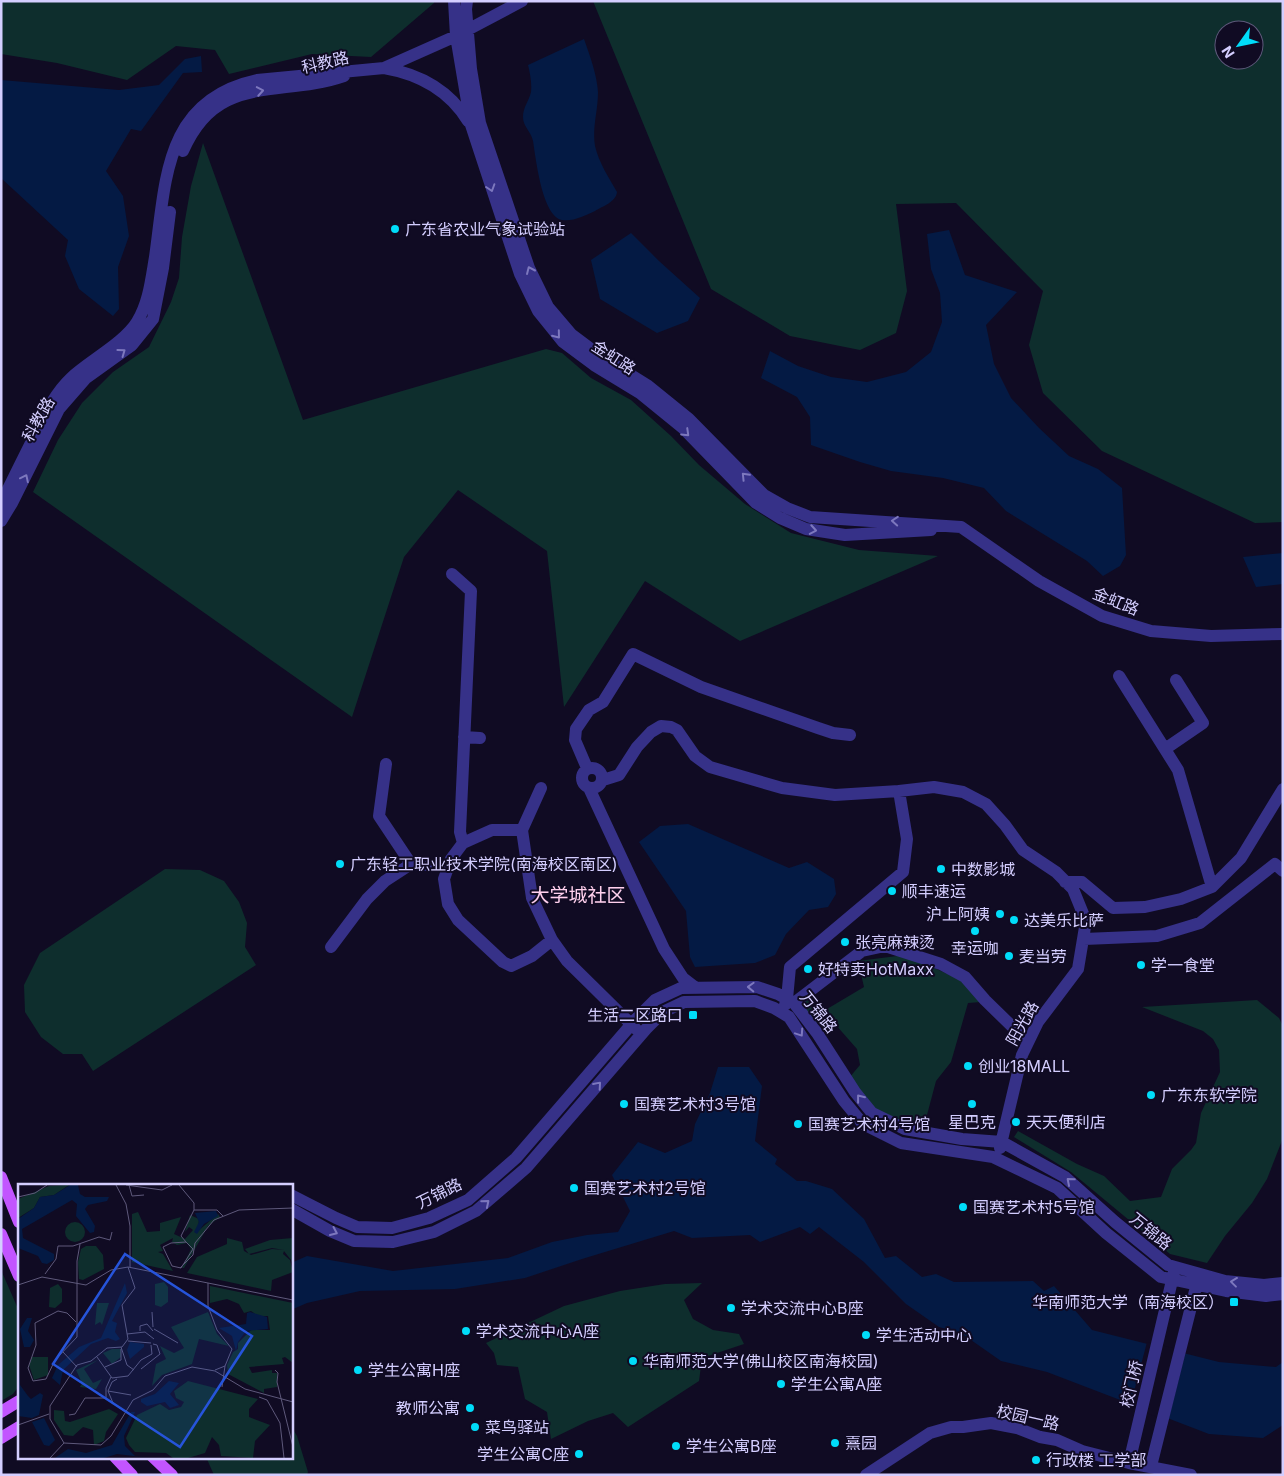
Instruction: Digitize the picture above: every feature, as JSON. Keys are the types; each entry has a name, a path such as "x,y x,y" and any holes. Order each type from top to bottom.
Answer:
{"main road":[{"path":"1,1177 18,1220"},
{"path":"1,1234 18,1274"},
{"path":"1,1412 18,1402"},
{"path":"3,1437 18,1429"},
{"path":"115,1458 132,1475"},
{"path":"154,1458 172,1475"}],"street":[{"name":"金虹路","path":"454,1 456,36 471,125 520,274 538,312 563,342 594,365 640,393 682,428 756,503 780,518 806,529 844,535 905,533 961,527"},
{"name":"金虹路","path":"467,1 471,69 480,123 529,268 548,307 571,334 600,356 647,385 689,419 764,495 787,508 810,517 961,527 1039,581 1102,616 1151,631 1211,636 1283,634"},
{"path":"384,68 456,36 522,1"},
{"path":"362,70 384,68 402,71 441,89 461,109 471,125"},
{"name":"科教路","path":"1,503 50,404 71,379 115,344 136,324 146,305 151,285 167,172 181,134 190,118 208,101 238,84 257,80 362,70"},
{"name":"科教路","path":"1,521 59,409 86,378 132,345 152,319 163,268 175,173 188,139 197,125 208,113 236,96 260,90 326,82 362,70"},
{"path":"452,574 471,591 460,832 463,843"},
{"path":"587,768 575,740 576,729 589,710 603,702 633,654 701,687 833,733 850,735"},
{"path":"1119,676 1178,770 1212,887"},
{"path":"1165,749 1203,723 1176,680"},
{"path":"590,788 599,786 603,780 619,774 637,747 651,732 661,726 671,727 676,730 695,756 710,767 782,788 835,796 934,787 963,792 986,804 1024,850 1056,872 1065,882 1082,882 1113,908 1145,908 1181,899 1212,887 1240,858 1283,789"},
{"path":"464,737 480,738"},
{"path":"386,764 379,816 411,864"},
{"path":"587,768 597,768 602,773 603,780"},
{"path":"587,768 583,773 582,780 590,788 664,949 683,978 696,988"},
{"path":"541,788 522,830 532,898 552,940 567,961 642,1034"},
{"path":"790,1001 790,966 903,872 907,839 899,791"},
{"path":"522,830 492,830 463,843 451,859 444,879 448,904 458,920 504,962 511,966 532,956 552,940"},
{"path":"331,947 367,899 385,881 411,864 449,866"},
{"path":"1084,939 1157,936 1200,923 1275,864 1283,871"},
{"name":"阳光路","path":"997,1159 1022,1055 1038,1022 1078,969 1086,921 1072,889 1065,882"},
{"path":"782,1012 790,1001 862,952 885,946 941,964 965,977 985,1000 1028,1042"},
{"name":"万锦路","path":"292,1196 357,1227 392,1228 429,1218 468,1200 516,1158 631,1025 655,1000 681,988 757,987 778,994 790,1001 817,1033 872,1113 905,1129 962,1139 1002,1142 1065,1177 1161,1260 1198,1280 1226,1291 1266,1296 1283,1294"},
{"name":"万锦路","path":"292,1210 330,1231 354,1241 393,1242 434,1232 476,1212 526,1168 663,1012 684,1002 755,1001 774,1008 789,1017 844,1100 863,1124 901,1143 997,1159 1057,1188 1106,1233 1162,1277 1173,1280 1225,1281 1264,1285 1283,1283"},
{"name":"校门桥","path":"1129,1463 1175,1267"},
{"path":"1151,1466 1198,1280"},
{"name":"校园一路","path":"866,1475 930,1433 951,1427 991,1423 1017,1428 1040,1437 1057,1440 1082,1451 1129,1463 1191,1475"}],"green space":[{"path":"1,1 434,1 434,3 371,57 312,54 229,74 215,50 176,46 127,80 57,63 1,54"},
{"path":"593,1 1283,1 1283,522 1255,523 1102,451 1043,393 1029,345 1043,291 956,203 896,204 907,291 896,333 860,350 790,336 711,289"},
{"path":"203,143 303,420 546,349 562,353 591,378 631,400 671,436 699,465 745,504 791,533 859,550 938,556 740,641 645,581 564,707 547,551 458,490 404,557 352,717 33,492 58,440 82,403 113,372 149,347 171,302 179,278 182,237 191,186"},
{"path":"165,869 200,870 224,881 239,902 247,923 245,947 256,965 93,1071 82,1054 63,1054 41,1037 25,1012 24,985 40,953"},
{"path":"905,955 961,980 981,1002 968,1003 951,1062 936,1081 923,1130 873,1111 849,1078 860,1065 857,1049 828,1016 814,1024 798,1003 809,997 827,1009 864,987 858,961"},
{"path":"1257,1000 1279,1018 1283,1026 1283,1138 1267,1179 1252,1203 1225,1236 1207,1263 1170,1254 1071,1172 1014,1137 1018,1131 1077,1164 1104,1176 1130,1201 1161,1197 1172,1169 1196,1143 1201,1113 1220,1072 1219,1050 1213,1039 1203,1031 1142,1007"},
{"path":"1,1270 18,1309 18,1387 13,1394 1,1401"},
{"path":"702,1283 684,1300 693,1319 713,1330 739,1334 744,1344 702,1358 699,1381 628,1427 613,1413 588,1421 551,1439 547,1412 525,1399 518,1367 497,1365 494,1353 486,1343 564,1306 620,1291 665,1284"},
{"path":"292,1428 297,1436 308,1472 307,1475 214,1475 206,1458 292,1458"}],"water":[{"path":"584,39 593,65 598,92 594,133 595,146 617,192 612,201 595,211 575,219 562,220 555,216 545,198 538,173 533,141 523,120 524,110 531,92 528,65"},
{"path":"201,56 202,72 183,73 141,131 131,129 106,171 123,196 129,236 118,267 119,309 113,316 79,289 65,256 68,240 1,178 1,80 119,90 159,85 185,59"},
{"path":"949,230 965,275 1017,292 986,325 994,364 1011,398 1069,456 1098,469 1122,488 1126,555 1120,566 1103,576 1087,561 1006,511 984,488 943,478 891,471 811,445 810,417 797,397 761,378 770,351 798,366 831,377 867,382 906,372 931,352 942,322 940,293 931,269 927,234"},
{"path":"631,233 700,298 688,321 657,333 600,299 591,260"},
{"path":"1283,553 1283,584 1256,587 1243,557"},
{"path":"688,824 789,868 807,862 834,879 836,894 828,907 809,910 786,934 775,955 755,963 695,967 690,957 686,911 639,842 660,826"},
{"path":"718,1067 749,1067 762,1086 755,1141 777,1159 775,1164 797,1181 806,1181 832,1189 864,1219 885,1258 896,1256 922,1277 936,1274 954,1282 1033,1281 1044,1291 1054,1286 1092,1330 1219,1362 1276,1367 1283,1362 1283,1425 1263,1438 1209,1434 1047,1372 1001,1361 961,1333 939,1327 906,1304 864,1262 819,1227 810,1234 800,1227 760,1242 750,1235 692,1238 674,1231 525,1278 455,1289 360,1291 307,1303 292,1310 292,1263 307,1256 393,1271 508,1258 552,1242 587,1235 618,1232 630,1211 612,1175 638,1142 665,1153 692,1141 695,1124 710,1093"}],"pier":[{"path":"1147,1342 1186,1351 1168,1421 1130,1407"}],"place":[{"name":"广东省农业气象试验站","path":"395,229"},
{"name":"广东轻工职业技术学院(南海校区南区)","path":"340,864"},
{"name":"中数影城","path":"941,869"},
{"name":"顺丰速运","path":"892,891"},
{"name":"沪上阿姨","path":"1000,914"},
{"name":"达美乐比萨","path":"1014,920"},
{"name":"幸运咖","path":"975,931"},
{"name":"张亮麻辣烫","path":"845,942"},
{"name":"麦当劳","path":"1009,956"},
{"name":"学一食堂","path":"1141,965"},
{"name":"好特卖HotMaxx","path":"808,969"},
{"name":"生活二区路口","path":"693,1015"},
{"name":"创业18MALL","path":"968,1066"},
{"name":"广东东软学院","path":"1151,1095"},
{"name":"国赛艺术村3号馆","path":"624,1104"},
{"name":"星巴克","path":"972,1104"},
{"name":"天天便利店","path":"1016,1122"},
{"name":"国赛艺术村4号馆","path":"798,1124"},
{"name":"国赛艺术村2号馆","path":"574,1188"},
{"name":"国赛艺术村5号馆","path":"963,1207"},
{"name":"华南师范大学（南海校区）","path":"1234,1302"},
{"name":"学术交流中心B座","path":"731,1308"},
{"name":"学术交流中心A座","path":"466,1331"},
{"name":"学生活动中心","path":"866,1335"},
{"name":"华南师范大学(佛山校区南海校园)","path":"633,1361"},
{"name":"学生公寓H座","path":"358,1370"},
{"name":"学生公寓A座","path":"781,1384"},
{"name":"教师公寓","path":"470,1408"},
{"name":"菜鸟驿站","path":"475,1427"},
{"name":"熹园","path":"835,1443"},
{"name":"学生公寓B座","path":"676,1446"},
{"name":"学生公寓C座","path":"579,1454"},
{"name":"行政楼 工学部","path":"1036,1460"}],"district":[{"name":"大学城社区","path":"578,895"}]}
